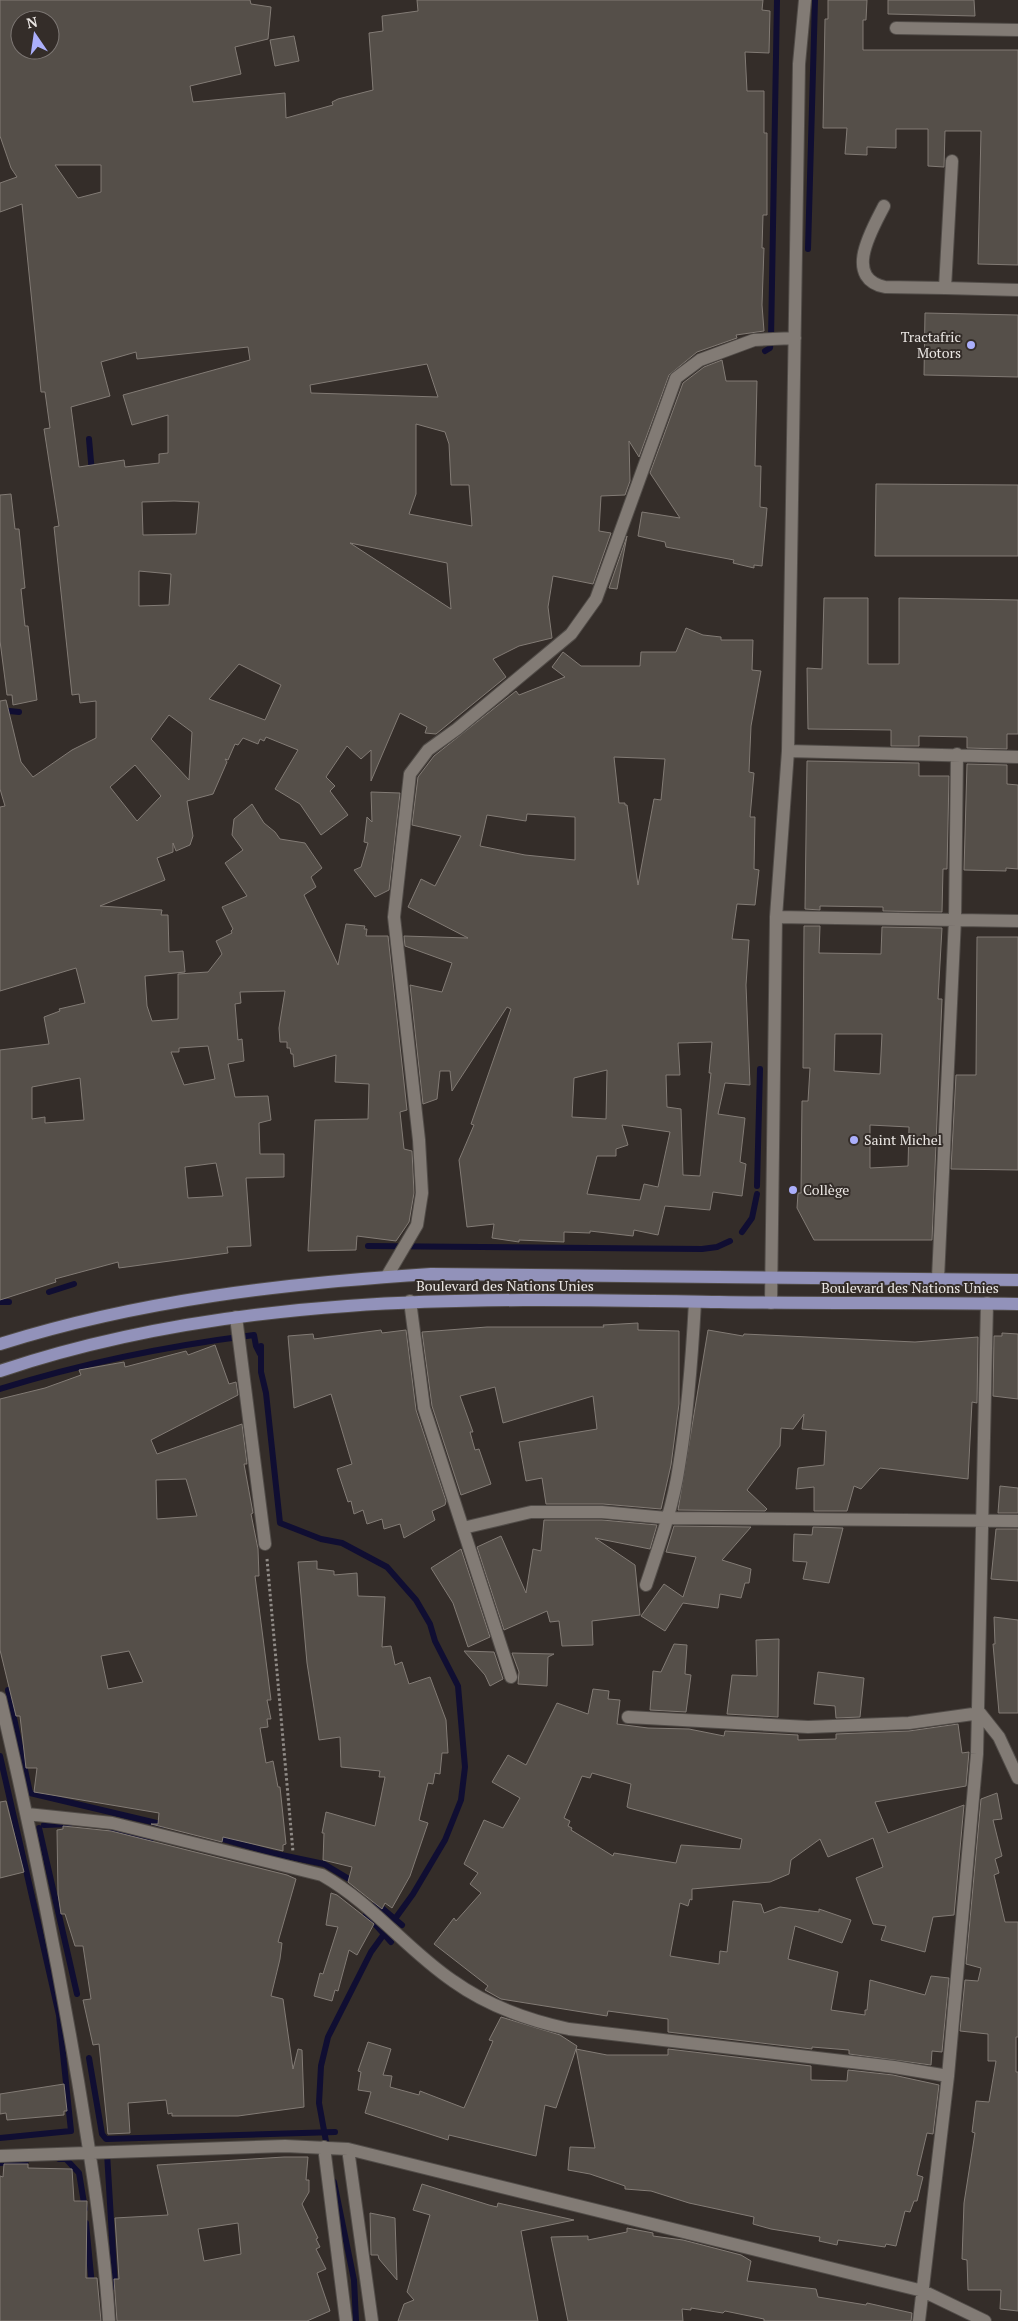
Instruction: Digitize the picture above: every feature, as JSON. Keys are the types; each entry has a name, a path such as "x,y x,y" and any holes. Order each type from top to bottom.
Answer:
{"main road":[{"name":"Boulevard des Nations Unies","path":"0,1344 89,1320 174,1302 387,1276 431,1274 770,1276 1018,1280"},
{"name":"Boulevard des Nations Unies","path":"0,1371 51,1354 99,1342 236,1317 410,1301 502,1299 1018,1304"}],"street":[{"path":"771,1303 776,916 788,751 800,64 805,0"},
{"path":"896,28 1018,30"},
{"path":"945,288 952,161"},
{"path":"884,206 864,246 863,266 869,279 875,285 885,287 1018,290"},
{"path":"387,1276 417,1225 422,1193 419,1140 394,917 410,774 428,750 457,729 571,634 596,600 676,378 700,360 754,340 795,338"},
{"path":"788,751 1018,756"},
{"path":"938,1278 955,919 957,754"},
{"path":"776,916 1018,921"},
{"path":"410,1301 424,1408 510,1678"},
{"path":"646,1585 667,1518 679,1468 690,1390 695,1302"},
{"path":"919,2321 948,2076 980,1713 981,1520 987,1303"},
{"path":"236,1317 265,1544"},
{"path":"463,1528 531,1512 602,1512 667,1518 1018,1521"},
{"path":"0,1698 27,1814 65,2004 89,2151 109,2321"},
{"path":"628,1717 808,1727 909,1723 980,1713"},
{"path":"980,1713 999,1737 1018,1778"},
{"path":"27,1814 112,1823 294,1866 322,1875 347,1889 452,1981 484,2000 530,2020 569,2029 894,2067 948,2076"},
{"path":"324,2147 346,2321"},
{"path":"0,2156 89,2151 324,2147 348,2149 923,2291 985,2321"},
{"path":"348,2149 372,2321"}],"path":[{"path":"265,1544 272,1592 294,1866"}],"building":[{"path":"0,0 250,0 251,4 271,7 268,39 235,47 241,74 190,86 193,102 285,93 286,118 333,105 332,102 338,99 373,90 369,33 383,31 382,16 418,11 417,0 763,0 762,10 770,11 769,53 745,52 747,91 764,91 764,133 767,133 767,215 763,215 762,248 764,248 762,305 764,331 736,335 737,338 697,352 669,375 639,457 629,441 630,481 625,495 601,496 599,531 611,533 593,584 553,576 548,607 552,638 519,646 493,659 506,677 436,734 425,733 427,727 400,713 371,781 371,750 361,759 347,746 326,777 335,786 330,791 348,815 321,835 300,804 275,789 298,750 266,737 264,741 260,739 258,744 243,738 238,745 235,744 228,760 225,759 227,762 213,794 187,801 193,836 190,845 176,851 173,843 173,852 157,858 165,880 100,906 162,910 161,915 168,915 169,952 183,951 185,972 145,976 147,1006 152,1021 178,1019 178,974 208,972 222,954 216,941 232,933 233,929 222,907 247,896 225,863 243,850 232,835 234,819 252,804 264,823 280,839 305,843 322,868 311,877 316,887 304,895 338,965 346,924 365,926 364,929 367,929 366,936 388,936 407,1110 400,1112 404,1149 412,1151 414,1193 409,1222 396,1241 357,1236 356,1250 308,1251 315,1120 368,1119 369,1084 335,1082 336,1055 294,1067 293,1054 291,1054 290,1048 287,1048 287,1042 280,1042 279,1028 285,991 240,992 241,1003 235,1004 238,1040 242,1039 244,1061 228,1064 235,1097 268,1096 271,1120 259,1123 260,1154 284,1154 284,1177 246,1178 251,1246 227,1247 228,1253 119,1268 118,1262 55,1279 56,1282 0,1300 0,1050 49,1044 44,1017 60,1011 59,1009 85,1003 76,968 0,991 0,807 5,806 0,789 0,701 6,700 21,762 33,777 72,750 96,738 96,701 80,703 79,694 72,695 54,527 59,526 44,429 50,428 45,392 41,392 22,204 0,212 0,183 17,177 11,168 0,136","holes":["55,165 101,165 101,192 78,198","248,347 250,360 123,395 132,425 168,415 168,453 159,454 159,463 125,467 124,460 79,467 71,407 110,396 101,362 136,352 137,359","427,364 438,397 311,393 310,385","416,424 445,432 449,444 451,485 469,485 472,526 409,514 416,494","142,502 199,502 196,534 143,535","350,543 447,563 451,609","139,571 171,574 169,605 139,606","239,664 281,685 265,720 209,699","169,715 192,732 189,780 151,739","135,765 161,796 137,821 110,787","208,1046 215,1079 184,1085 171,1052 179,1052 179,1048","80,1078 84,1120 45,1123 45,1117 32,1119 32,1087","216,1163 223,1196 188,1198 185,1167"]},
{"path":"828,0 867,0 866,20 863,20 863,50 1018,50 1018,265 978,264 981,131 945,131 944,167 928,166 928,129 896,129 896,148 867,147 867,155 845,154 847,128 823,128 825,19 828,19"},
{"path":"888,0 974,0 975,16 888,14"},
{"path":"294,36 299,61 275,66 270,40"},
{"name":"Tractafric Motors","path":"925,313 1018,315 1018,377 924,375"},
{"path":"722,360 726,381 757,381 755,466 761,466 760,507 767,508 762,566 754,565 754,568 733,563 734,560 666,547 665,542 638,536 642,512 680,518 650,473 683,383 704,367"},
{"path":"876,484 1018,485 1018,556 875,556"},
{"path":"11,494 15,529 19,529 25,588 21,589 25,626 28,626 37,700 13,705 12,695 7,695 0,641 0,495"},
{"path":"627,536 617,589 609,588"},
{"path":"824,598 868,598 868,664 899,664 899,598 1018,600 1018,734 1007,734 1007,749 967,748 967,737 919,736 919,746 891,746 891,730 808,729 807,668 822,669"},
{"path":"686,628 703,635 721,637 721,640 753,640 752,670 761,671 751,726 749,772 754,773 750,817 755,817 754,869 759,870 755,905 737,904 732,939 749,940 746,985 750,1085 725,1083 718,1114 745,1118 740,1162 746,1164 742,1196 713,1192 710,1210 665,1206 658,1235 634,1230 633,1236 590,1231 590,1233 564,1232 564,1242 519,1240 519,1242 492,1238 494,1224 467,1227 459,1160 474,1125 471,1124 511,1009 507,1007 452,1091 450,1071 440,1071 437,1099 423,1104 410,985 442,992 452,963 405,946 404,936 468,938 408,907 421,879 435,886 461,836 412,825 418,777 434,756 516,691 519,695 565,677 552,667 563,652 581,666 640,666 641,652 676,652","holes":["614,757 665,759 661,800 654,799 638,885 627,805 619,803","527,814 575,817 575,860 525,855 480,846 487,815 526,821","712,1042 709,1073 711,1073 700,1176 683,1175 681,1109 667,1107 666,1075 680,1075 678,1043","607,1070 606,1119 572,1117 574,1078","622,1125 670,1132 658,1187 644,1184 640,1200 587,1194 597,1156 616,1156 616,1149 628,1145"]},
{"path":"807,761 919,763 919,776 949,776 947,869 943,869 942,912 883,911 883,907 820,906 820,910 805,909"},
{"path":"967,764 1007,765 1007,784 1018,785 1018,869 1006,868 1006,871 964,870"},
{"path":"371,792 400,793 389,890 375,897 354,870 361,867 368,843 364,842 367,817 372,822"},
{"path":"804,926 820,926 819,953 881,954 882,927 942,928 938,999 942,999 932,1240 814,1240 797,1208 798,1193 801,1193 802,1101 808,1101 810,1068 803,1068","holes":["835,1034 882,1034 880,1074 834,1071","870,1125 909,1127 908,1166 870,1168"]},
{"path":"977,937 1018,937 1018,1170 951,1169 956,1075 976,1075"},
{"path":"638,1323 638,1330 679,1331 679,1404 671,1465 661,1509 603,1504 546,1504 542,1478 526,1481 519,1442 597,1429 593,1396 503,1423 495,1387 460,1396 473,1432 470,1432 475,1450 479,1449 491,1484 461,1495 432,1406 422,1332 487,1327 604,1327 603,1325"},
{"path":"381,1330 382,1333 406,1330 416,1410 446,1501 445,1505 432,1511 435,1520 404,1538 400,1524 384,1529 382,1519 367,1524 363,1510 354,1514 351,1501 348,1502 337,1469 352,1464 331,1394 294,1408 288,1336 313,1334 314,1339"},
{"path":"708,1330 743,1336 744,1334 915,1342 978,1337 977,1403 972,1402 968,1479 880,1468 861,1489 854,1486 847,1511 814,1511 814,1487 796,1489 798,1468 824,1465 826,1431 802,1429 804,1414 793,1429 781,1428 780,1446 747,1490 767,1509 765,1511 678,1510"},
{"path":"1002,1333 1018,1334 1018,1399 993,1396 994,1336 1002,1336"},
{"path":"215,1345 229,1384 236,1382 238,1395 151,1440 157,1454 242,1424 247,1464 244,1464 258,1549 259,1576 255,1576 271,1700 267,1700 271,1719 267,1719 268,1727 260,1728 266,1763 273,1761 278,1787 280,1787 286,1844 283,1845 283,1851 223,1837 222,1842 151,1824 158,1824 159,1813 34,1792 37,1768 26,1768 20,1716 16,1716 0,1650 0,1399 45,1388 81,1375 79,1370 124,1362 125,1367 186,1351 188,1355","holes":["186,1479 197,1516 157,1519 156,1480","129,1651 143,1682 108,1689 101,1656"]},
{"path":"1000,1486 1018,1488 1018,1513 998,1513"},
{"path":"544,1520 602,1520 657,1525 650,1549 595,1538 635,1565 640,1615 592,1621 593,1645 562,1646 559,1621 550,1622 547,1611 504,1630 477,1547 501,1536 526,1593 533,1549 541,1551"},
{"path":"674,1526 751,1527 722,1560 751,1569 749,1583 745,1583 741,1598 720,1594 718,1608 683,1603 665,1631 641,1616 664,1584 683,1597 696,1557 666,1552"},
{"path":"813,1527 843,1528 829,1583 803,1579 807,1562 793,1561 794,1534 812,1535"},
{"path":"996,1529 1018,1529 1018,1581 991,1579"},
{"path":"461,1549 490,1637 468,1647 453,1603 431,1568"},
{"path":"317,1561 317,1569 334,1571 334,1575 357,1573 358,1596 385,1597 382,1647 391,1646 395,1665 402,1662 409,1684 430,1677 446,1720 448,1753 442,1753 440,1774 435,1773 433,1784 428,1783 419,1820 428,1823 410,1876 392,1908 385,1903 382,1909 348,1882 352,1867 323,1860 324,1833 322,1833 326,1812 375,1826 385,1777 379,1777 380,1771 341,1767 340,1737 319,1740 307,1663 298,1562"},
{"path":"994,1617 1018,1620 1018,1713 999,1713 993,1644 995,1644"},
{"path":"779,1639 778,1717 727,1714 732,1675 757,1676 756,1640"},
{"path":"674,1644 687,1645 685,1674 691,1675 686,1712 650,1710 653,1671 661,1672"},
{"path":"464,1651 494,1652 503,1679 490,1686 485,1675"},
{"path":"512,1653 554,1654 548,1657 547,1686 518,1684 519,1672"},
{"path":"818,1672 864,1678 860,1717 836,1718 835,1706 814,1704"},
{"path":"593,1689 609,1691 608,1699 620,1700 617,1724 648,1728 689,1729 724,1736 725,1731 798,1735 798,1740 836,1739 836,1734 909,1731 958,1724 962,1753 969,1752 966,1786 875,1802 888,1833 964,1805 954,1915 933,1917 925,1952 881,1940 886,1926 873,1924 856,1878 883,1867 873,1838 828,1857 820,1839 791,1860 789,1874 770,1882 692,1889 692,1900 690,1899 688,1906 680,1903 670,1956 719,1964 720,1951 727,1952 733,1901 761,1904 764,1913 780,1907 819,1912 819,1909 851,1920 842,1943 795,1926 788,1959 838,1972 831,2010 865,2015 870,1980 925,1995 931,1976 949,1978 942,2052 932,2051 931,2065 849,2054 849,2050 812,2047 812,2049 668,2032 668,2019 608,2011 607,2016 501,1999 485,1990 488,1986 434,1944 454,1918 456,1921 481,1893 470,1884 478,1873 464,1864 484,1820 503,1828 520,1798 492,1782 508,1755 526,1765 557,1703 588,1714","holes":["592,1773 631,1784 627,1807 742,1839 740,1849 681,1845 676,1863 614,1853 613,1856 571,1830 572,1828 568,1826 570,1821 564,1818 582,1776 590,1778"]},
{"path":"997,1793 1002,1819 993,1820 1002,1856 995,1859 999,1873 994,1875 1005,1922 1018,1922 1018,2037 1016,2037 1016,2072 1018,2072 1018,2311 1000,2309 1001,2290 968,2290 967,2260 962,2259 964,2203 975,2133 972,2132 976,2101 989,2102 996,2061 988,2061 988,2034 960,2031 965,1980 978,1981 981,1968 966,1964 981,1799"},
{"path":"6,1801 24,1872 0,1878 0,1802"},
{"path":"63,1826 111,1831 287,1875 296,1879 278,1942 282,1943 280,1959 271,1996 283,1999 293,2069 298,2049 302,2050 304,2107 238,2116 172,2116 172,2113 168,2114 166,2100 128,2103 130,2133 108,2134 99,2044 93,2045 83,2000 91,1999 83,1946 75,1946 65,1914 61,1914 58,1894 57,1830 63,1829"},
{"path":"331,1893 337,1895 374,1924 357,1955 349,1950 338,1991 335,1990 332,2001 314,1996 320,1973 323,1974 338,1927 326,1925"},
{"path":"501,2017 560,2035 577,2046 556,2108 545,2105 536,2156 449,2135 448,2140 365,2113 371,2092 358,2090 361,2072 358,2071 368,2042 391,2049 383,2075 392,2076 390,2087 419,2095 420,2091 464,2108 493,2041 489,2040"},
{"path":"576,2049 607,2055 668,2055 668,2049 811,2066 811,2080 847,2081 848,2070 893,2075 939,2085 933,2134 927,2133 917,2175 923,2177 917,2201 914,2201 910,2212 905,2211 896,2246 886,2244 885,2247 838,2240 837,2245 819,2241 820,2237 753,2224 754,2217 689,2203 651,2191 625,2189 625,2186 590,2174 568,2170 570,2147 595,2148"},
{"path":"64,2084 67,2111 64,2111 64,2115 7,2120 6,2113 0,2114 0,2094"},
{"path":"308,2157 306,2180 309,2180 309,2192 302,2204 318,2238 316,2239 320,2247 316,2249 326,2269 317,2273 330,2311 307,2321 117,2321 114,2279 119,2279 115,2218 168,2215 157,2165","holes":["238,2223 241,2254 204,2261 198,2229"]},
{"path":"4,2164 28,2164 28,2168 72,2169 74,2201 87,2201 86,2278 97,2278 101,2321 0,2321 0,2176 3,2177"},
{"path":"422,2184 497,2207 498,2203 574,2220 521,2231 538,2321 398,2321 404,2304 414,2300 407,2292 430,2215 413,2210"},
{"path":"370,2213 395,2218 397,2280 379,2259 378,2255 371,2255"},
{"path":"627,2228 653,2233 653,2236 683,2240 741,2255 751,2261 747,2281 816,2289 818,2297 866,2305 867,2303 912,2313 911,2321 764,2321 764,2319 725,2311 723,2313 691,2308 691,2310 682,2309 683,2321 568,2321 551,2237 588,2236 588,2240 627,2232"}],"waterway":[{"path":"765,351 770,348 771,339 777,0"},
{"path":"808,249 815,0"},
{"path":"89,439 92,473"},
{"path":"0,710 19,712"},
{"path":"757,1186 760,1069"},
{"path":"742,1232 752,1218 757,1194"},
{"path":"368,1246 702,1249 717,1247 730,1241"},
{"path":"49,1292 74,1284"},
{"path":"0,1302 9,1302"},
{"path":"0,1389 62,1371 126,1356 189,1344 254,1335 260,1354"},
{"path":"261,1346 261,1372 266,1393 280,1523 321,1539 342,1543 387,1567 416,1600 430,1624 435,1641 458,1686 465,1767 461,1800 445,1840 413,1894 371,1952 328,2037 321,2066 319,2103 327,2147"},
{"path":"8,1690 30,1793 165,1825"},
{"path":"0,1756 59,2015 71,2131 0,2138"},
{"path":"44,1825 70,1824"},
{"path":"39,1828 77,1994"},
{"path":"112,1829 151,1839"},
{"path":"216,1837 272,1853 324,1864 354,1882"},
{"path":"376,1903 402,1925"},
{"path":"366,1914 391,1942"},
{"path":"89,2058 102,2134 106,2139 335,2132"},
{"path":"110,2153 107,2153 115,2287"},
{"path":"59,2159 66,2159 79,2173 85,2209"},
{"path":"0,2163 26,2161"},
{"path":"334,2182 354,2280 356,2321"},
{"path":"86,2223 92,2286"}],"place":[{"name":"Tractafric Motors","path":"971,345"},
{"name":"Saint Michel","path":"854,1140"},
{"name":"Collège","path":"793,1190"}]}
